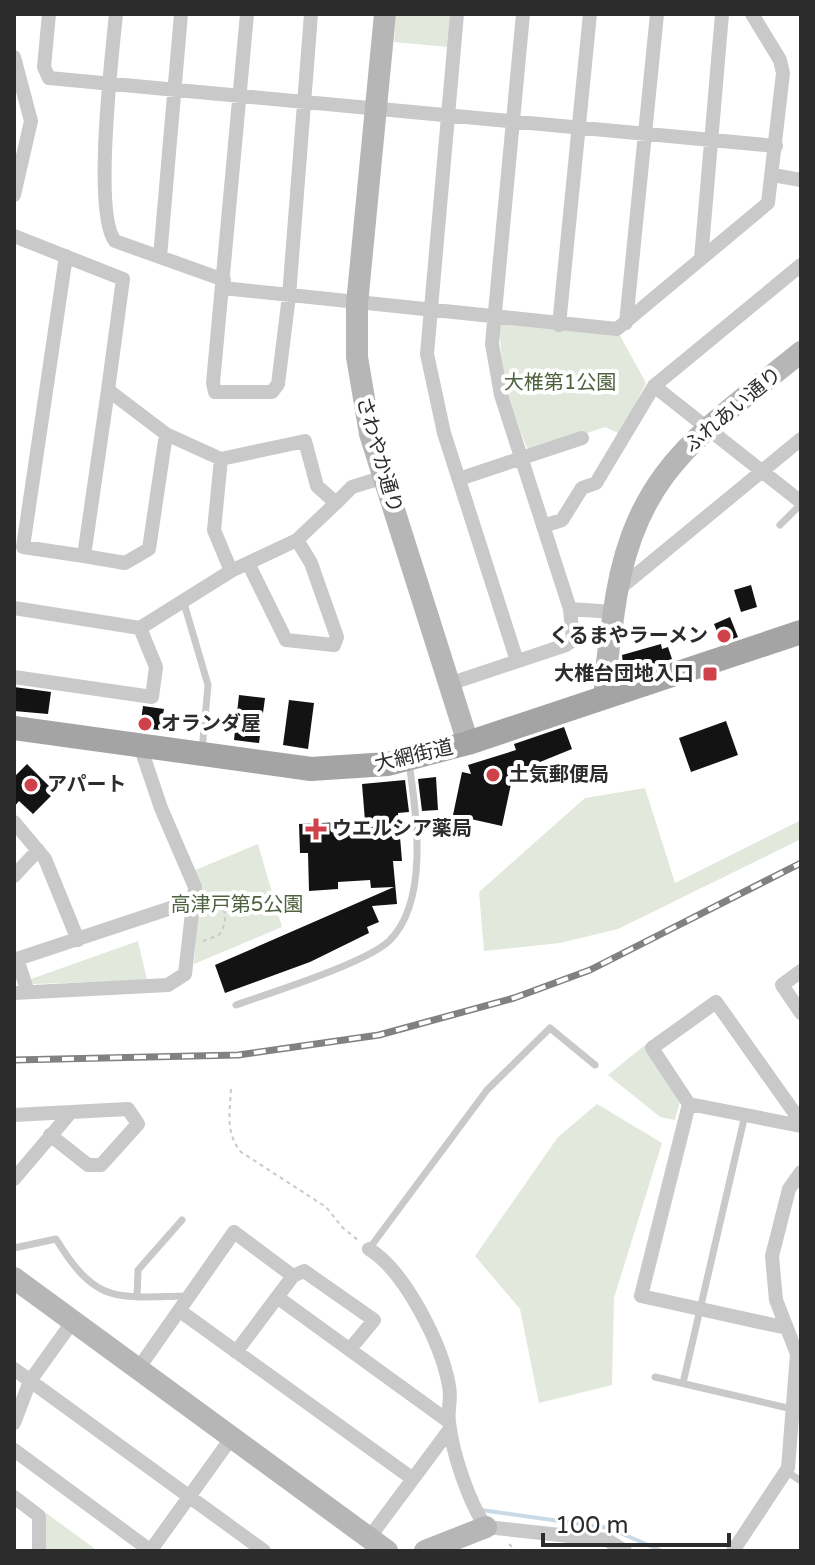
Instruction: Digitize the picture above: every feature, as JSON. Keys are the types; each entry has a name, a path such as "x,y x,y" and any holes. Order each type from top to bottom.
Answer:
{"main road":[{"name":"大網街道","path":"14,726 311,769 348,768 409,760 468,743 801,632"}],"street":[{"path":"49,14 44,67 49,78 776,146"},
{"path":"116,14 105,183 110,232 115,241 223,284 289,296 493,319 617,329 768,203 783,73 780,60 752,14"},
{"path":"160,257 181,14"},
{"path":"247,14 213,383 215,392 272,392 278,384 289,296 311,14"},
{"name":"さわやか通り","path":"385,14 357,304 361,393 384,477 468,743"},
{"path":"457,14 428,311 427,354 432,387 517,661"},
{"path":"449,684 573,640 570,609 520,459 495,372 493,319 523,14"},
{"path":"559,325 590,14"},
{"path":"626,323 657,14"},
{"path":"701,259 722,14"},
{"path":"14,57 31,121 14,195"},
{"path":"773,175 801,180"},
{"path":"14,236 123,279 84,556"},
{"path":"66,256 19,546 125,563 149,549 166,434"},
{"path":"543,526 562,520 582,488 596,483 654,386 801,265"},
{"path":"787,277 801,286"},
{"name":"ふれあい通り","path":"605,697 614,603 629,540 647,498 666,470 707,428 801,352"},
{"path":"654,386 801,503"},
{"path":"108,390 166,434 221,459 305,441 317,486 336,503"},
{"path":"459,479 582,438"},
{"path":"570,609 614,603 801,439"},
{"path":"221,459 214,530 231,571"},
{"path":"14,608 140,628 231,571 297,540 352,487 384,477"},
{"path":"248,563 286,640 334,645 337,637 311,563 297,540"},
{"path":"14,677 152,697 156,667 140,628"},
{"path":"139,743 195,898 185,974 168,985 21,993 17,959 195,898"},
{"path":"14,822 38,850 78,940"},
{"path":"14,876 38,850"},
{"path":"801,971 782,985 801,1013"},
{"path":"716,1002 801,1124 689,1104 652,1048 716,1002"},
{"path":"689,1104 641,1296 787,1328"},
{"path":"14,1115 128,1109 138,1124 101,1165 88,1165 50,1135"},
{"path":"14,1179 71,1112"},
{"path":"733,1551 786,1470 798,1378 798,1347 776,1300 772,1256 789,1189 801,1172"},
{"path":"138,1369 234,1232 293,1276"},
{"path":"369,1249 377,1254 408,1294 435,1341 449,1386 452,1405 449,1425 474,1510 486,1527"},
{"path":"236,1352 293,1276 304,1271 374,1320 350,1349"},
{"path":"14,1278 378,1544 413,1479 449,1425"},
{"path":"277,1297 449,1425"},
{"path":"180,1311 413,1479"},
{"path":"14,1423 30,1381 73,1321"},
{"path":"14,1369 264,1551"},
{"path":"14,1450 151,1551 232,1437"},
{"path":"14,1497 39,1516 39,1551"},
{"path":"425,1551 486,1527 607,1540 625,1551"}],"lane":[{"path":"780,525 801,503"},
{"path":"183,600 208,685 202,753"},
{"path":"236,1005 313,977 378,949 391,939 405,914 420,856 409,760"},
{"path":"369,1249 487,1090 550,1028 595,1065"},
{"path":"683,1383 745,1115"},
{"path":"137,1297 138,1270 182,1220"},
{"path":"14,1248 56,1239 75,1268 113,1297 190,1296"},
{"path":"655,1377 794,1409"},
{"path":"786,1470 801,1481"}],"path":[{"path":"191,938 211,940 225,926 223,906 216,898 195,898"},
{"path":"231,1089 230,1130 233,1142 241,1152 326,1207 343,1228 369,1249"}],"green space":[{"path":"396,14 451,14 448,47 394,42"},
{"name":"大椎第1公園","path":"504,323 618,332 646,383 620,434 605,427 529,453 504,376 500,326"},
{"path":"645,788 675,883 801,820 801,839 618,929 560,943 484,951 479,892 585,798"},
{"name":"高津戸第5公園","path":"258,844 282,927 194,964 200,891 193,871"},
{"path":"138,941 147,980 33,984 31,979"},
{"path":"645,1045 681,1097 675,1120 660,1117 608,1075"},
{"path":"597,1104 662,1143 614,1298 612,1385 539,1403 520,1309 475,1256 558,1137"},
{"path":"46,1513 98,1551 44,1551"}],"building":[{"path":"751,585 757,607 741,612 734,590"},
{"path":"730,617 738,637 722,643 714,624"},
{"path":"661,644 662,649 668,647 672,659 624,673 622,655"},
{"path":"14,687 51,692 48,714 14,711"},
{"path":"239,695 265,698 259,743 234,740"},
{"path":"289,700 314,703 308,749 283,745"},
{"path":"143,706 164,709 160,730 140,728"},
{"path":"726,721 738,755 691,772 679,738"},
{"path":"564,727 572,749 535,764 539,773 511,784 502,826 453,815 462,772 471,774 468,765 516,750 514,744"},
{"name":"アパート","path":"27,764 55,792 33,814 19,801 14,807 14,777"},
{"path":"436,777 438,810 422,811 418,779"},
{"path":"405,780 409,812 398,813 402,861 393,861 397,904 372,906 379,922 367,927 369,933 310,962 225,993 215,965 394,887 371,888 370,880 338,882 338,889 309,891 308,853 300,853 299,824 365,821 362,784"}],"waterway":[{"path":"481,1510 609,1528 662,1551"}],"railway":[{"path":"14,1060 238,1055 379,1035 514,998 590,970 801,863"}],"place":[{"name":"くるまやラーメン","path":"724,636"},
{"name":"大椎台団地入口","path":"710,674"},
{"name":"オランダ屋","path":"145,724"},
{"name":"土気郵便局","path":"493,775"},
{"name":"アパート","path":"31,785"},
{"name":"ウエルシア薬局","path":"316,829"}]}
